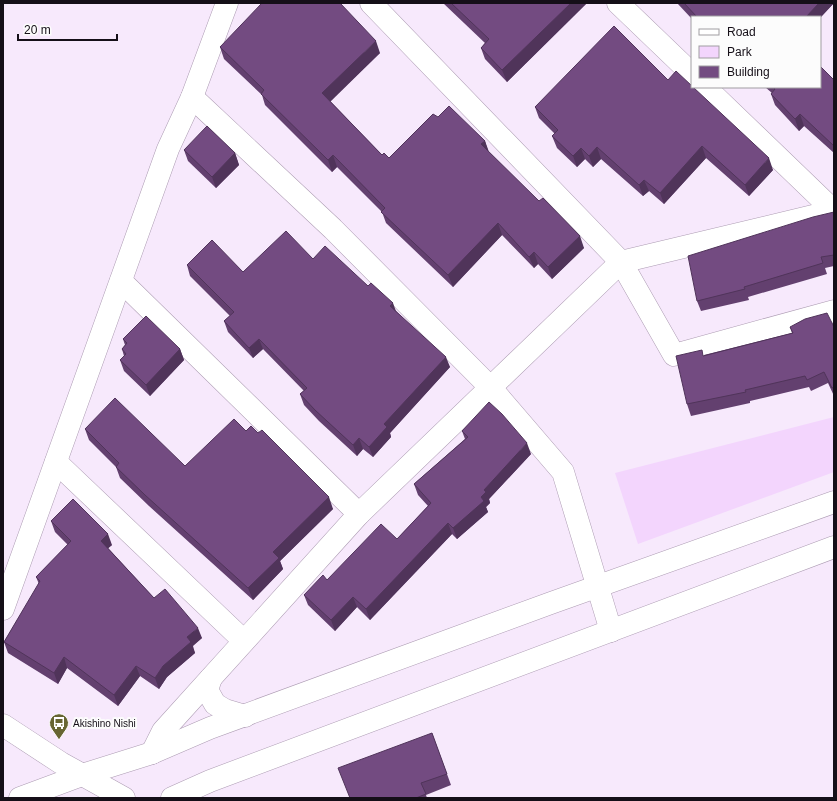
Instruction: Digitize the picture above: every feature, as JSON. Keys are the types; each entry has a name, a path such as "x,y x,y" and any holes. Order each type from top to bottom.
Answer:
{"street":[{"path":"3,609 168,149 192,97 227,3"},
{"path":"371,3 621,262 674,355 834,311"},
{"path":"618,3 691,73"},
{"path":"706,88 834,211"},
{"path":"192,97 333,229 490,388 563,472 611,631"},
{"path":"152,752 163,731 359,514 621,262 834,211"},
{"path":"121,280 359,514"},
{"path":"56,462 244,641"},
{"path":"20,798 82,775 152,752 210,728 834,502"},
{"path":"172,798 210,781 834,547"},
{"path":"211,678 207,690 215,704 226,710 245,716"},
{"path":"3,725 82,775 124,798"}],"green space":[{"path":"834,417 834,472 638,544 615,473"}],"building":[{"path":"262,3 340,3 376,41 322,93 382,155 384,153 389,158 433,114 438,117 449,106 485,141 481,144 539,201 543,198 580,236 548,267 534,252 529,257 498,223 448,275 381,212 385,208 333,155 328,160 261,94 264,90 220,47"},
{"path":"451,3 571,3 502,70 481,48 489,39"},
{"path":"684,3 819,3 807,16 696,16"},
{"path":"614,26 668,80 676,71 691,85 691,88 694,88 769,158 745,185 702,146 660,193 644,180 639,185 597,147 589,156 581,148 573,156 552,136 558,130 535,107"},
{"path":"821,67 834,80 834,146 800,114 795,119 771,94 775,89 774,88 821,88"},
{"path":"207,126 235,153 212,177 184,150"},
{"path":"834,212 834,255 821,257 823,263 744,287 745,289 697,301 688,256 813,217"},
{"path":"286,231 313,259 325,246 368,286 371,283 393,303 390,306 446,357 384,424 387,427 369,447 359,438 353,445 315,410 300,394 307,388 259,339 249,348 224,321 234,312 187,265 212,240 243,272"},
{"path":"827,313 834,327 834,387 832,388 824,372 807,380 805,376 745,390 746,392 687,404 676,356 702,350 703,356 793,333 790,327 805,319"},
{"path":"146,316 180,349 146,385 120,360 126,354 122,349 127,343 123,339"},
{"path":"115,398 185,466 234,419 246,431 251,426 258,433 262,430 329,497 273,552 279,558 248,588 116,467 119,463 85,429"},
{"path":"489,402 502,414 527,443 484,490 486,492 481,497 484,501 453,528 448,523 366,609 353,597 331,620 304,595 323,575 327,580 381,524 397,539 431,503 414,484 468,437 462,431"},
{"path":"73,499 108,534 101,541 154,598 165,589 198,628 187,637 191,642 163,666 155,678 136,666 114,695 64,657 54,673 4,642 40,581 36,577 71,541 51,521"},
{"path":"432,733 447,774 421,783 426,794 416,798 350,798 338,768"}],"place":[{"name":"Akishino Nishi","path":"59,740"}]}
